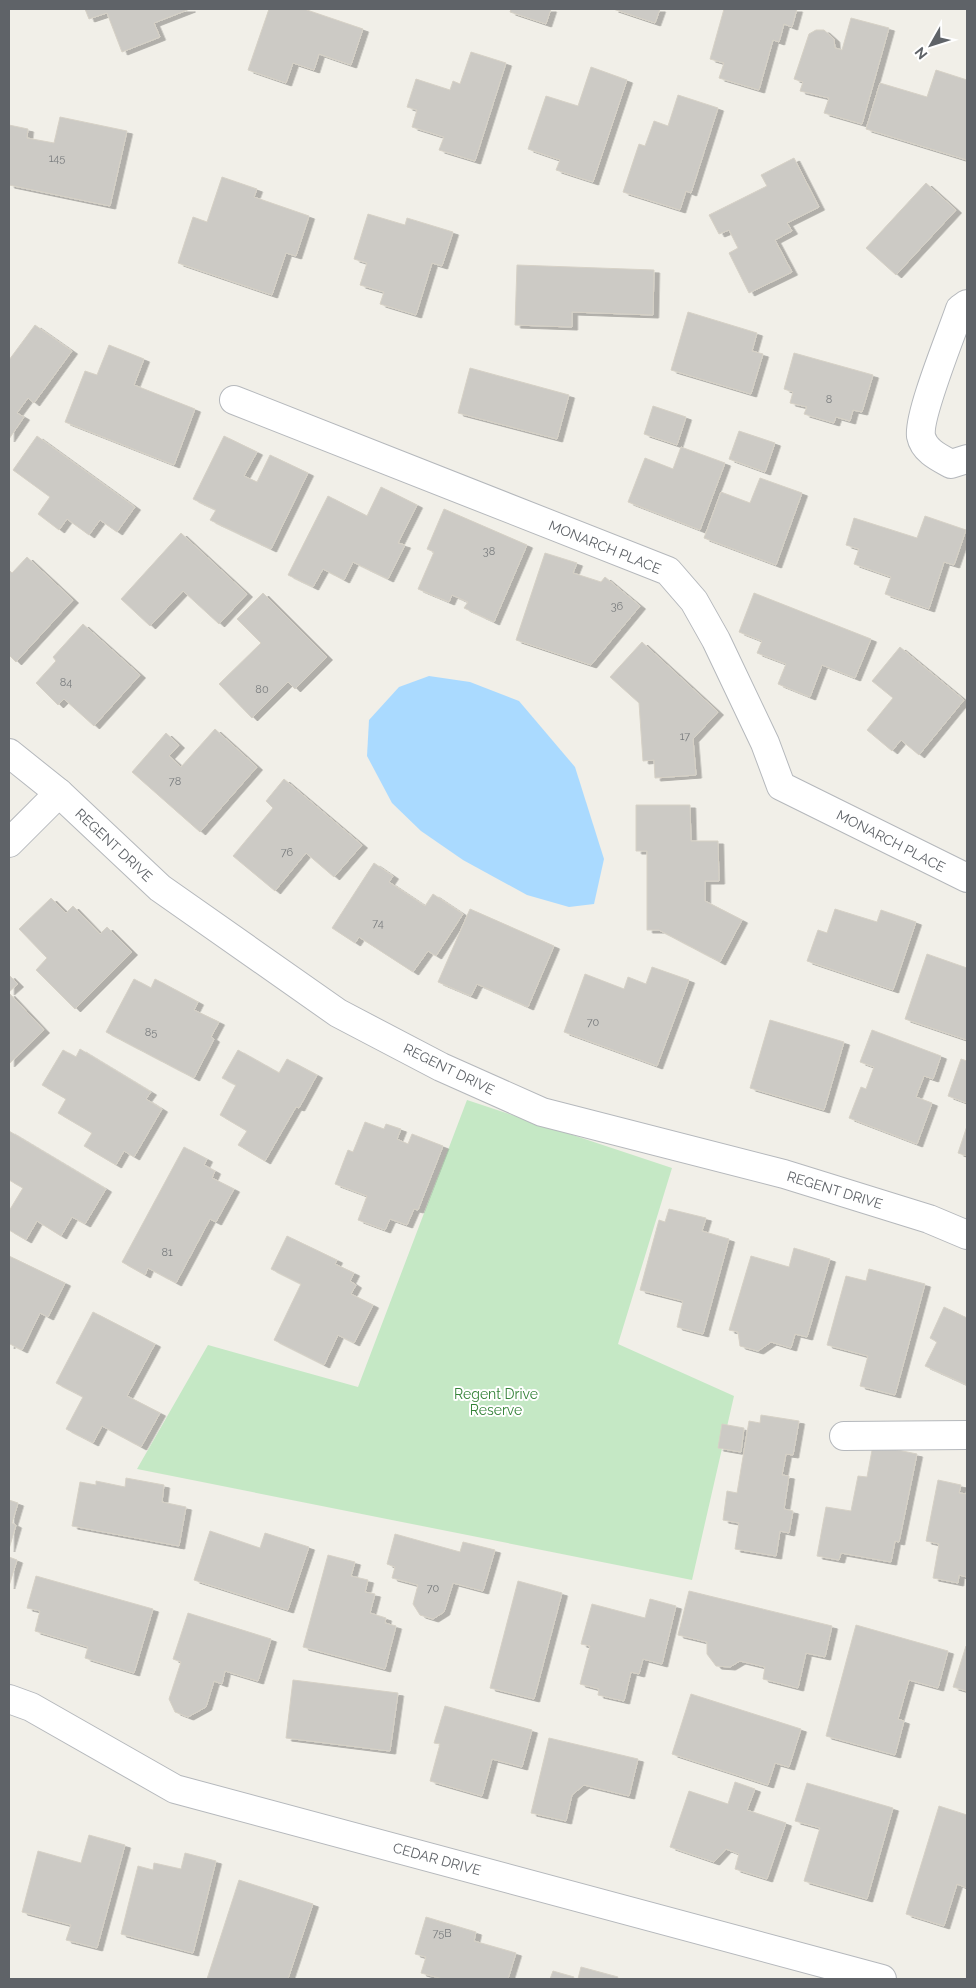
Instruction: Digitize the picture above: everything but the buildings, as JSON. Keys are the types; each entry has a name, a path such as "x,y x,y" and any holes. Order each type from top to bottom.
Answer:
{"street":[{"path":"967,304 960,309 925,410 921,436 932,454 951,464 967,460"},
{"name":"MONARCH PLACE","path":"234,400 668,571 694,601 716,640 765,743 781,786 967,878"},
{"name":"REGENT DRIVE","path":"9,753 59,793 160,888 338,1013 441,1067 542,1112 784,1174 929,1218 967,1235"},
{"path":"9,843 59,793"},
{"path":"844,1436 967,1435"},
{"name":"CEDAR DRIVE","path":"9,1698 31,1707 175,1789 882,1979"}],"green space":[{"name":"Regent Drive Reserve","path":"467,1100 672,1168 618,1344 734,1396 692,1580 137,1469 208,1345 358,1387"}],"water":[{"path":"429,676 470,682 519,701 575,767 604,859 594,904 569,907 527,895 463,860 421,831 392,803 367,756 369,720 399,687"}]}
